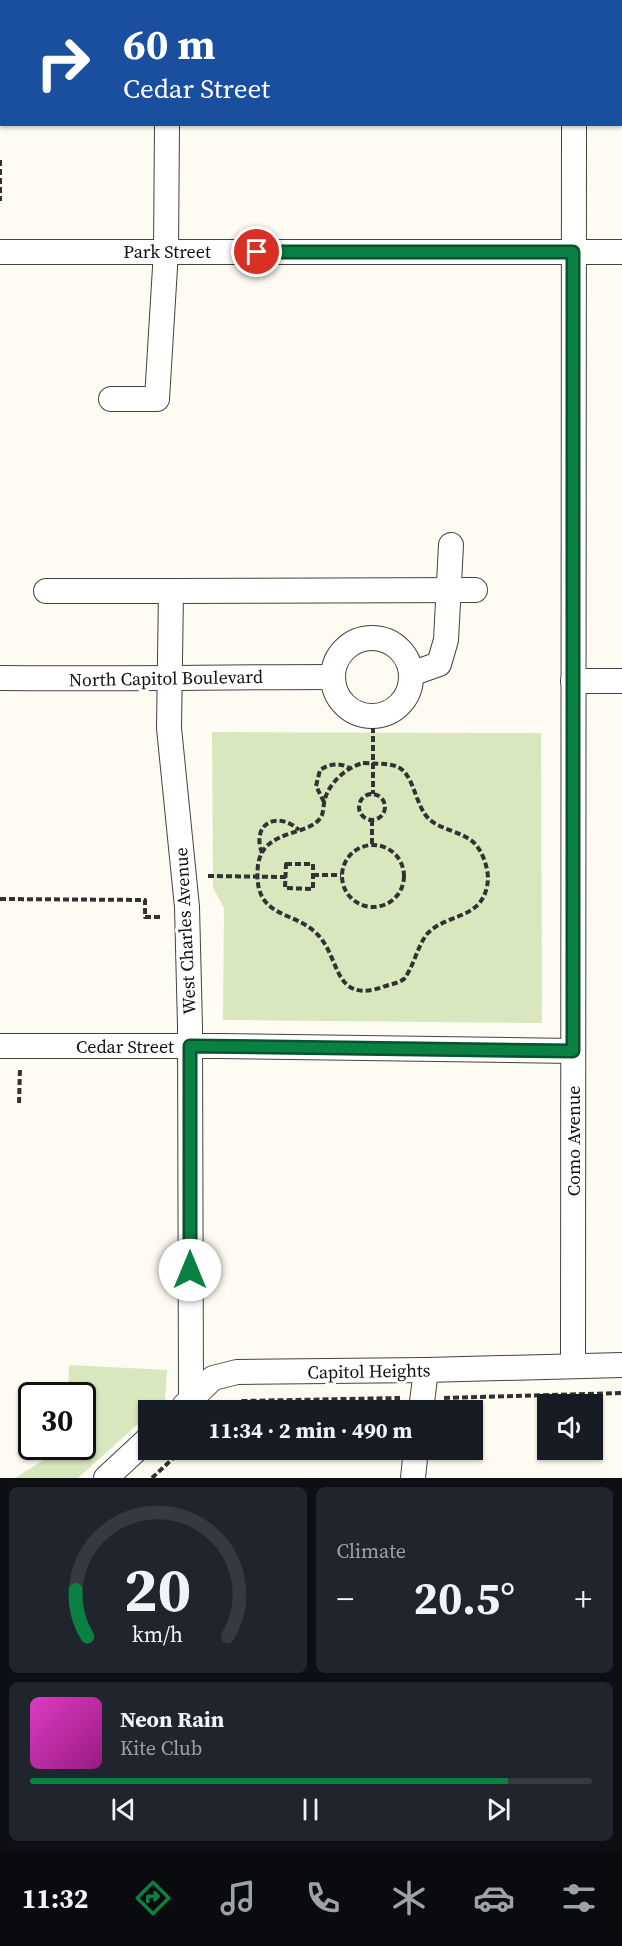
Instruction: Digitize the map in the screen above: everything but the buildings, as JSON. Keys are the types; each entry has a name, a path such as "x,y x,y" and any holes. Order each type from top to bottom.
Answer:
{"street":[{"path":"111,399 157,399 166,251 167,126"},
{"name":"Como Avenue","path":"573,1365 574,126"},
{"name":"Park Street","path":"0,252 622,252"},
{"path":"411,674 439,664 446,640 451,545"},
{"path":"46,591 475,590"},
{"name":"West Charles Avenue","path":"171,591 169,728 187,908 190,1046 186,1400"},
{"path":"366,638 379,638 396,646 408,661 411,674 411,687 405,699 390,711 372,717 348,708 339,698 332,677 336,661 343,650 353,642 366,638"},
{"name":"North Capitol Boulevard","path":"0,678 332,677"},
{"path":"573,681 622,681"},
{"name":"Cedar Street","path":"0,1046 573,1051"},
{"name":"Capitol Heights","path":"191,1400 213,1378 237,1372 622,1365"},
{"path":"422,1400 426,1370"},
{"path":"106,1478 138,1448"},
{"path":"413,1478 415,1460"}],"path":[{"path":"0,159 0,201"},
{"path":"373,727 373,794"},
{"path":"363,763 373,764 394,765 407,774 427,817 439,826 468,838 475,844 488,874 486,889 479,902 470,911 430,932 404,979 370,991 357,991 338,972 317,933 271,907 259,889 258,863 262,853 271,843 315,823 320,818 328,791 349,768 363,763"},
{"path":"324,802 316,786 320,770 337,764 343,764 349,768"},
{"path":"373,794 381,797 385,808 381,816 372,820 362,816 359,806 363,798 373,794"},
{"path":"262,853 258,843 259,836 268,823 279,820 298,830"},
{"path":"372,820 372,844"},
{"path":"372,844 386,848 400,861 404,880 395,899 375,908 359,904 348,895 341,875 348,856 357,849 372,844"},
{"path":"286,864 313,864 313,889 285,888 286,877 286,864"},
{"path":"313,875 341,875"},
{"path":"208,876 286,877"},
{"path":"0,899 145,900 145,917 162,917"},
{"path":"19,1103 20,1067"},
{"path":"152,1478 171,1460"}],"green space":[{"path":"212,732 541,733 542,1023 223,1020 224,908 213,888"},
{"path":"69,1365 167,1370 165,1400 138,1400 138,1424 78,1478 15,1478 44,1460 96,1460 96,1382 68,1382"}],"route":[{"path":"190,1270 190,1046 573,1051 573,252 257,252"}]}
